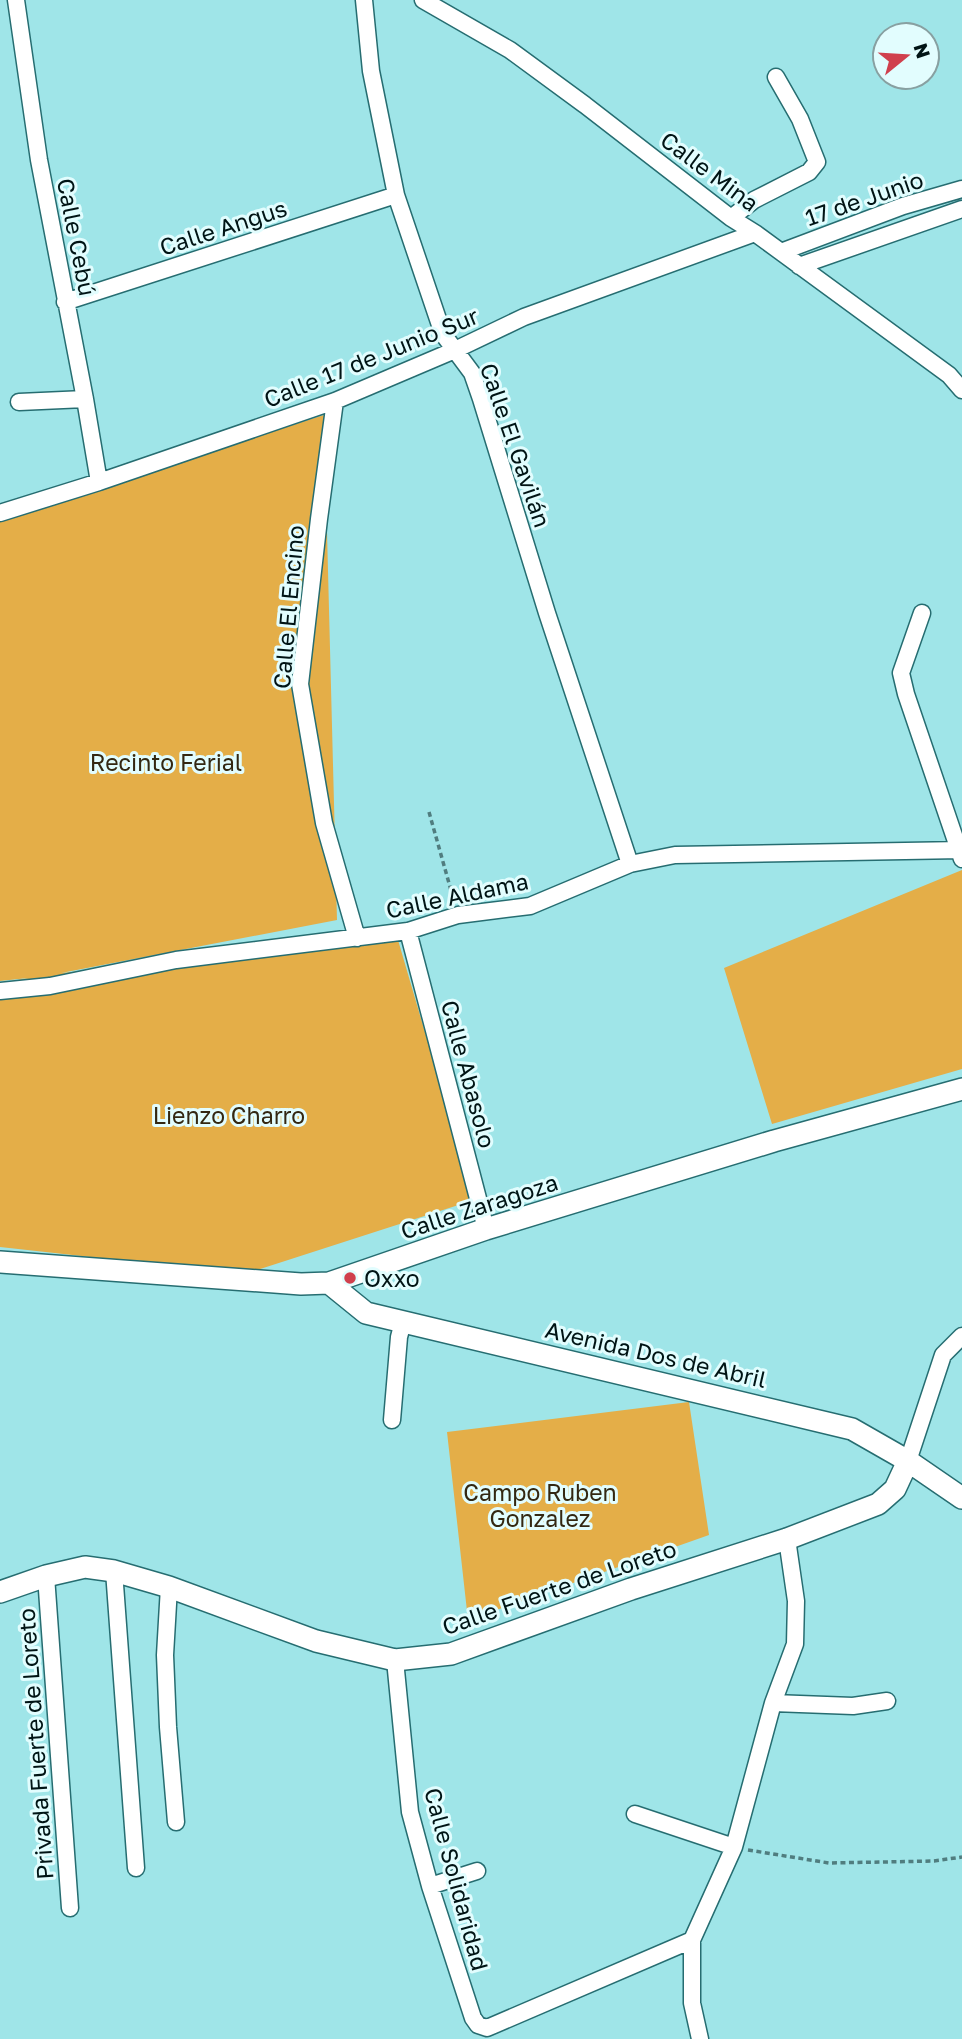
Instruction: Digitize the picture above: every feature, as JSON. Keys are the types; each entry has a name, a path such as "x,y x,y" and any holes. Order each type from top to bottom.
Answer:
{"street":[{"name":"Calle Cebú","path":"16,0 39,160 99,482"},
{"name":"Calle El Gavilán","path":"363,0 371,71 396,195 443,334 472,373 481,398 547,612 630,864"},
{"name":"Calle Mina","path":"423,0 510,50 731,218 948,375 962,390"},
{"path":"731,218 754,200 809,172 817,162 800,119 776,77"},
{"name":"17 de Junio","path":"781,252 903,206 962,189"},
{"name":"Calle Angus","path":"65,302 396,195"},
{"path":"903,206 910,226"},
{"name":"17 de Junio","path":"799,266 962,209"},
{"name":"Calle 17 de Junio Sur","path":"0,513 335,401 455,350 524,317 755,233"},
{"path":"19,402 85,399"},
{"name":"Calle El Encino","path":"335,401 318,519 300,684 324,822 357,938"},
{"path":"922,612 901,673 961,853"},
{"name":"Calle Aldama","path":"0,991 50,986 176,960 408,930 458,915 530,906 630,864 674,855 961,853"},
{"name":"Calle Abasolo","path":"408,930 486,1229"},
{"name":"Calle Zaragoza","path":"0,1262 301,1284 329,1283 486,1229 774,1141 962,1089"},
{"name":"Avenida Dos de Abril","path":"329,1283 366,1313 852,1429 908,1461 962,1498"},
{"path":"392,1420 399,1337 404,1322"},
{"path":"908,1461 943,1355 962,1336"},
{"name":"Calle Fuerte de Loreto","path":"0,1591 85,1567 114,1571 169,1587 316,1641 395,1660 452,1654 631,1588 787,1539 877,1504 895,1489 908,1461"},
{"path":"700,2039 692,2003 692,1940 734,1847 773,1703 795,1644 796,1601 787,1539"},
{"path":"114,1571 136,1868"},
{"name":"Privada Fuerte de Loreto","path":"46,1576 70,1908"},
{"path":"169,1587 165,1655 176,1822"},
{"name":"Calle Solidaridad","path":"395,1660 410,1812 430,1885 473,2018 478,2025 487,2028 692,1940"},
{"path":"773,1703 853,1706 887,1702"},
{"path":"635,1814 734,1847"},
{"path":"430,1885 477,1871"}],"path":[{"path":"429,812 458,915"},
{"path":"734,1847 829,1863 934,1861 962,1857"}],"green space":[{"path":"324,415 337,920 61,973 398,940 474,1200 245,1274 0,1247 0,983 28,978 0,981 0,519"},
{"path":"962,870 962,1069 772,1124 724,968"},
{"name":"Campo Ruben Gonzalez","path":"689,1402 709,1535 468,1620 447,1432"}],"place":[{"name":"Oxxo","path":"350,1278"}],"park label":[{"name":"Recinto Ferial","path":"166,762"},
{"name":"Lienzo Charro","path":"229,1115"}]}
